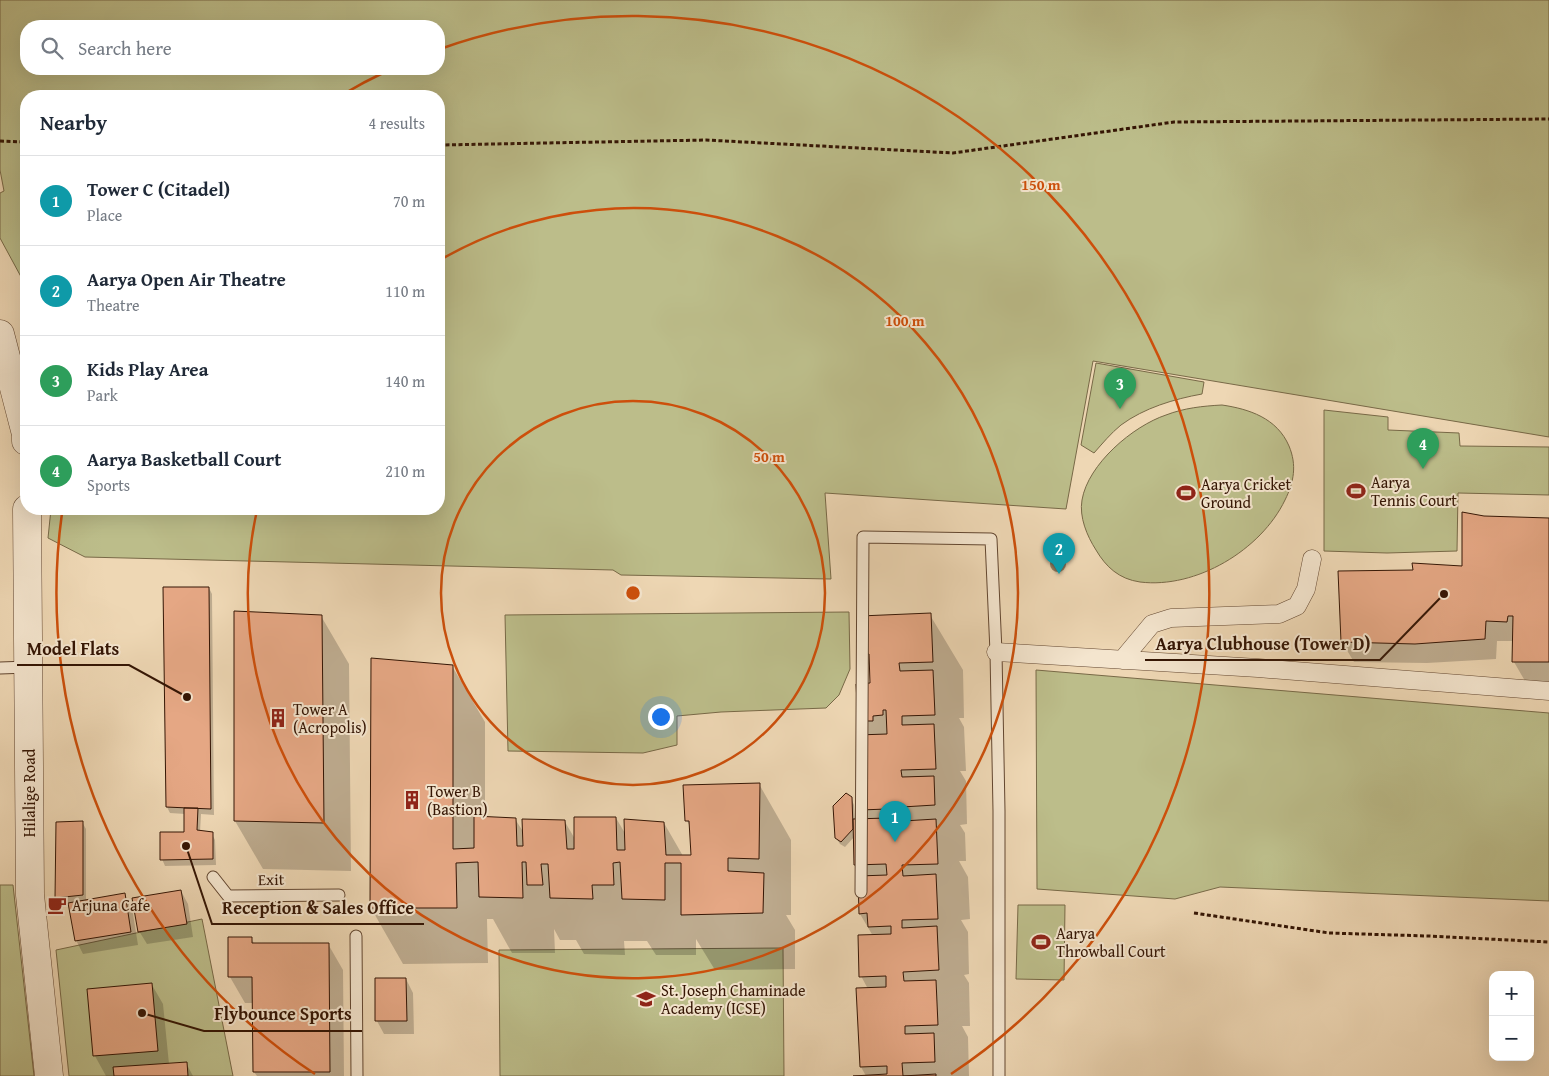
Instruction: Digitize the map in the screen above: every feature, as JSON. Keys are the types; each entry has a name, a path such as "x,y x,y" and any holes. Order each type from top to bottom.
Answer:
{"street":[{"path":"0,334 20,411"},
{"name":"Hilalige Road","path":"27,515 30,895 49,1076"},
{"path":"1122,660 1152,624 1171,618 1279,614 1297,606 1306,589 1312,559"},
{"path":"996,652 1249,668 1549,691"}],"lane":[{"path":"861,892 863,537 991,539 996,652 999,811 999,1076"},
{"path":"0,668 28,667"},
{"name":"Exit","path":"212,877 228,896 339,895"},
{"path":"356,936 357,1076"}],"path":[{"path":"445,145 706,140 953,153 1174,122 1549,119"},
{"path":"0,142 20,142"},
{"path":"1194,912 1329,933 1549,942"}],"green space":[{"path":"0,0 1549,0 1549,437 1093,361 1066,509 825,493 831,579 621,575 613,570 85,557 48,538 50,515 445,515 445,90 20,90 20,275 0,238 0,193 4,191 0,170"},
{"path":"1096,363 1204,382 1202,394 1170,402 1139,414 1117,428 1094,453 1081,445"},
{"name":"Aarya Cricket Ground","path":"1222,405 1242,409 1261,416 1284,436 1289,446 1294,467 1291,487 1285,500 1274,518 1260,535 1243,550 1204,572 1183,579 1161,583 1140,582 1119,575 1100,556 1090,539 1083,520 1082,500 1086,486 1093,473 1114,448 1153,420 1187,409"},
{"path":"1324,410 1388,417 1388,430 1459,433 1460,446 1549,447 1549,495 1458,493 1457,551 1387,553 1324,551"},
{"path":"849,612 850,669 839,695 826,708 721,712 677,716 677,745 643,753 508,751 505,615"},
{"path":"1036,670 1549,713 1549,901 1220,887 1175,899 1037,889"},
{"path":"0,885 13,885 34,1076 0,1076"},
{"name":"Aarya Throwball Court","path":"1018,905 1065,905 1064,980 1016,979"},
{"path":"202,919 233,1076 69,1076 56,950"},
{"name":"St. Joseph Chaminade Academy (ICSE)","path":"783,948 784,1076 500,1076 499,950"}],"building":[{"path":"1462,512 1484,516 1549,518 1549,662 1512,662 1513,616 1508,616 1507,622 1486,621 1485,639 1415,644 1341,642 1338,571 1413,570 1412,563 1462,566"},
{"path":"163,587 209,587 211,809 166,807"},
{"name":"Tower A (Acropolis)","path":"234,611 322,615 324,823 234,821"},
{"path":"931,613 933,662 899,663 900,671 933,670 935,715 902,716 902,725 934,724 936,769 901,770 902,777 934,776 935,805 902,807 903,821 936,819 938,864 902,865 903,876 936,874 938,919 902,920 902,928 937,926 939,970 903,972 904,981 936,980 938,1025 905,1026 905,1034 934,1033 935,1062 902,1063 903,1076 853,1076 887,1074 887,1066 860,1067 856,988 886,987 886,976 859,977 858,935 891,934 891,926 868,927 867,913 859,914 858,876 887,875 886,864 854,865 853,819 887,818 887,809 860,810 857,735 887,734 886,710 883,710 883,715 873,716 873,721 858,721 856,684 870,683 869,654 861,654 860,616"},
{"name":"Tower B (Bastion)","path":"371,658 453,665 453,849 474,848 474,816 516,818 517,846 523,846 522,819 565,820 567,849 574,849 574,817 616,817 617,850 625,850 624,819 664,822 666,855 691,855 689,821 685,821 683,785 760,783 759,859 728,858 728,871 764,873 763,913 681,915 681,863 665,863 665,900 622,899 620,862 613,863 614,885 592,885 593,899 550,898 548,864 541,864 543,885 527,885 526,862 522,862 523,898 479,897 478,862 456,863 457,908 370,908"},
{"path":"846,793 852,797 853,829 841,842 835,838 833,806"},
{"path":"184,808 198,808 197,830 213,832 213,859 160,860 160,832 184,832"},
{"path":"83,821 83,895 55,898 56,822"},
{"path":"181,890 187,924 138,932 132,898"},
{"path":"125,893 131,932 75,941 68,903"},
{"path":"228,937 252,937 252,943 329,943 330,1072 253,1072 252,977 228,977"},
{"path":"375,978 406,978 407,1021 375,1021"},
{"path":"152,983 158,1051 93,1056 87,989"},
{"path":"187,1062 188,1076 114,1076 113,1067"},
{"path":"936,1074 936,1076 903,1076"}],"place":[{"name":"Kids Play Area","path":"1120,409"},
{"name":"Aarya Basketball Court","path":"1423,469"},
{"name":"Aarya Tennis Court","path":"1356,491"},
{"name":"Aarya Cricket Ground","path":"1186,493"},
{"name":"Aarya Open Air Theatre","path":"1059,574"},
{"name":"Aarya Clubhouse (Tower D)","path":"1444,594"},
{"name":"Model Flats","path":"187,697"},
{"name":"Tower A (Acropolis)","path":"278,718"},
{"name":"Tower B (Bastion)","path":"412,800"},
{"name":"Tower C (Citadel)","path":"895,842"},
{"name":"Reception & Sales Office","path":"186,846"},
{"name":"Arjuna Cafe","path":"57,905"},
{"name":"Aarya Throwball Court","path":"1041,942"},
{"name":"St. Joseph Chaminade Academy (ICSE)","path":"646,999"},
{"name":"Flybounce Sports","path":"142,1013"}]}
